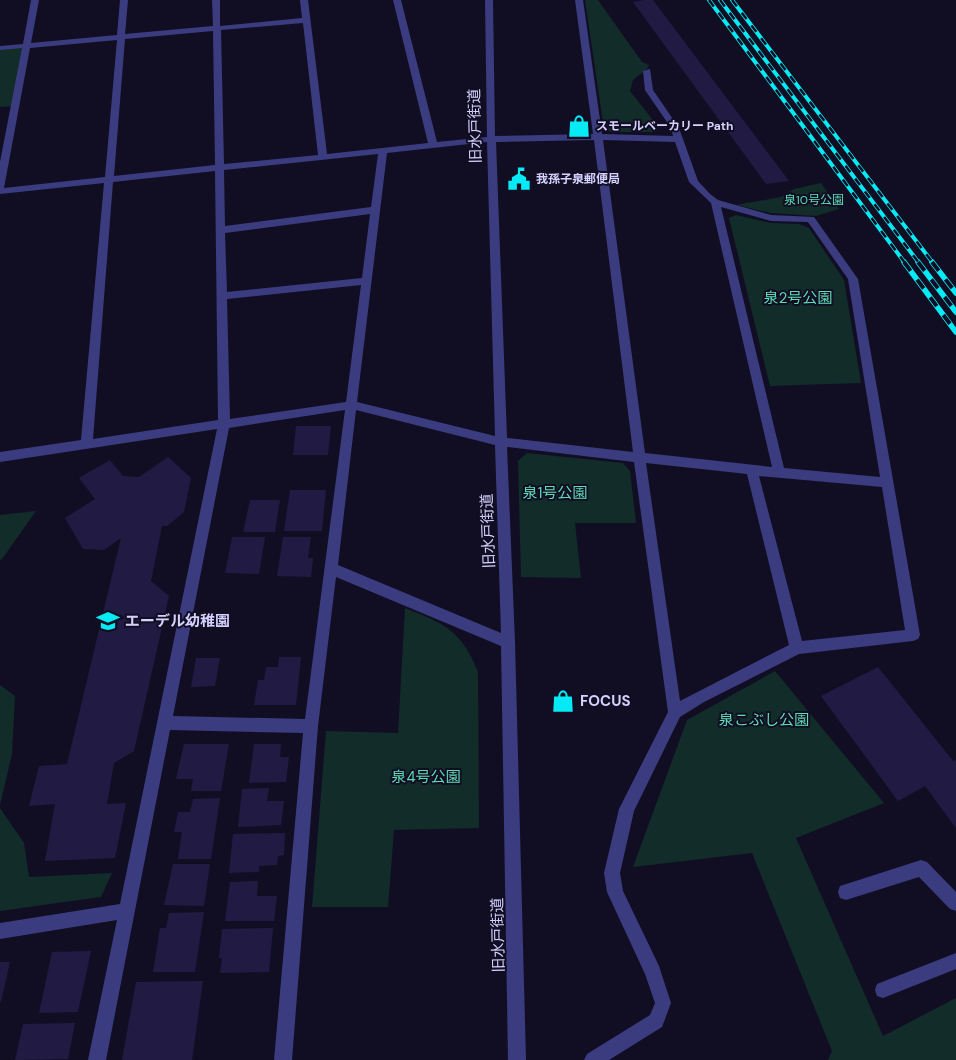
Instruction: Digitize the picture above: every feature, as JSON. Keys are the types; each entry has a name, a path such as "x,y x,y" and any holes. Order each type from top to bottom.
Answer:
{"street":[{"path":"0,186 35,0"},
{"path":"87,444 124,0"},
{"path":"97,1060 224,424 216,0"},
{"path":"304,0 323,158"},
{"path":"397,0 433,146"},
{"name":"旧水戸街道","path":"489,0 491,139 508,642 517,1060"},
{"path":"579,0 599,137 639,458 675,712"},
{"path":"0,48 307,20"},
{"path":"593,1060 656,1021 663,1003 652,972 614,892 612,873 627,809 675,712 699,697 797,648 912,636 853,279 811,220 770,218 715,202 694,182 675,128 649,90 647,72"},
{"path":"0,191 491,139 599,137 679,139"},
{"path":"283,1060 312,726 382,152"},
{"path":"715,202 778,473"},
{"path":"220,230 375,210"},
{"path":"221,296 367,281"},
{"path":"0,457 352,405 501,442 778,473 888,483"},
{"path":"752,470 797,648"},
{"path":"332,569 508,642"},
{"path":"163,723 312,726"},
{"path":"846,892 921,868 956,903"},
{"path":"0,931 126,911"},
{"path":"883,990 956,961"}],"green space":[{"path":"585,0 598,0 642,62 649,65 647,69 633,80 630,91 652,119 653,132 611,132 604,129"},
{"path":"27,46 15,106 0,107 0,48"},
{"name":"泉10号公園","path":"821,183 839,209 816,216 771,213 736,205 781,197 794,189"},
{"name":"泉2号公園","path":"736,215 771,223 799,224 809,228 844,280 861,383 770,386 729,218"},
{"name":"泉1号公園","path":"527,453 623,463 630,471 636,523 575,523 581,578 521,577 518,461"},
{"path":"36,511 2,559 0,560 0,515"},
{"name":"泉4号公園","path":"405,608 431,619 450,630 465,647 478,672 479,828 394,830 388,907 312,907 326,731 398,733"},
{"name":"泉こぶし公園","path":"775,671 884,803 796,838 883,1036 956,998 956,1060 828,1060 832,1051 752,853 633,867 687,720"},
{"path":"0,685 15,696 12,754 0,805"},
{"path":"0,808 24,843 29,877 112,873 101,897 0,911"}],"building":[{"path":"653,0 789,181 766,184 633,2"},
{"path":"296,426 331,426 328,455 293,455"},
{"path":"168,457 191,478 184,512 167,526 162,526 151,581 169,596 134,751 114,763 107,804 126,803 115,858 45,861 55,804 29,806 39,766 67,764 121,538 104,550 83,549 65,518 95,499 79,478 110,460 123,476 139,477"},
{"path":"290,490 326,490 322,531 284,531"},
{"path":"250,500 280,500 275,532 243,532"},
{"path":"232,537 265,537 259,574 225,573"},
{"path":"283,537 311,537 308,558 313,558 311,577 277,576"},
{"path":"279,657 301,657 296,705 254,705 258,680 264,680 266,667 278,667"},
{"path":"196,658 220,658 215,686 191,687"},
{"path":"878,667 953,761 956,760 956,828 925,786 898,801 821,696"},
{"path":"184,744 229,744 221,791 191,791 193,779 176,779"},
{"path":"254,744 281,744 280,757 289,757 286,782 249,783"},
{"path":"269,788 267,801 284,801 281,825 238,827 242,789"},
{"path":"220,798 211,859 178,859 182,832 174,832 178,812 190,812 193,799"},
{"path":"285,833 284,855 278,856 277,865 259,866 259,872 229,873 233,834"},
{"path":"173,864 210,864 204,906 164,905"},
{"path":"258,881 257,896 277,896 274,921 225,921 230,882"},
{"path":"204,912 195,972 153,972 160,928 166,928 169,913"},
{"path":"273,928 269,972 220,973 222,958 219,958 222,929"},
{"path":"91,951 78,1012 39,1013 52,952"},
{"path":"0,962 10,962 1,1002 0,1002"},
{"path":"203,981 192,1060 122,1060 136,982"},
{"path":"75,1023 68,1059 15,1060 23,1024"}],"railway":[{"path":"709,0 905,263"},
{"path":"720,0 919,263"},
{"path":"732,0 933,263"},
{"path":"904,262 956,332"},
{"path":"918,262 956,312"},
{"path":"932,262 956,293"}],"place":[{"name":"スモールベーカリー Path","path":"579,126"},
{"name":"我孫子泉郵便局","path":"519,179"},
{"name":"エーデル幼稚園","path":"108,621"},
{"name":"FOCUS","path":"563,701"}]}
